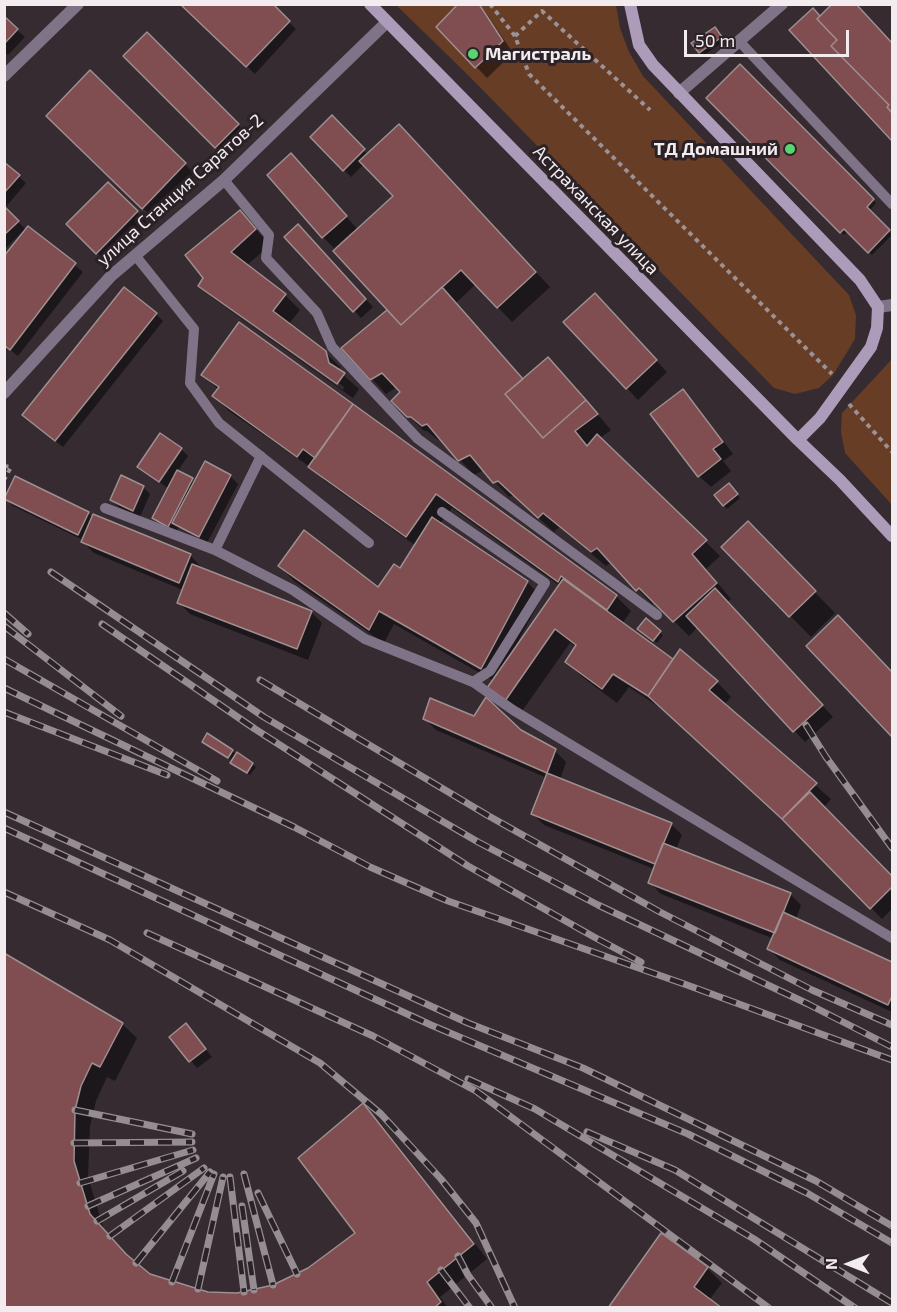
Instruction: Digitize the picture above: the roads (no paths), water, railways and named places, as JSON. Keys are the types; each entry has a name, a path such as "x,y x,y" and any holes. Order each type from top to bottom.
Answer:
{"main road":[{"name":"Астраханская улица","path":"370,4 840,480 892,536"},
{"path":"630,4 639,45 653,65 860,280 878,307 877,328 871,347 820,418 798,440"}],"street":[{"path":"4,76 78,4"},
{"path":"678,93 782,4"},
{"name":"улица Станция Саратов-2","path":"4,393 111,276 224,180 387,21"},
{"path":"878,307 892,305"}],"lane":[{"path":"739,40 892,204"},
{"path":"224,180 269,235 266,258 317,313 332,347 418,439 657,615"},
{"path":"135,255 194,329 190,383 219,423 369,543"},
{"path":"215,550 261,456"},
{"path":"105,508 215,550 293,590 365,639 473,682 513,710 892,938"},
{"path":"442,512 545,583 490,671 473,682"}],"railway":[{"path":"51,572 264,717 478,842 598,905 808,1004 892,1047"},
{"path":"4,613 28,634"},
{"path":"102,624 255,729 468,866 641,962"},
{"path":"4,626 121,716"},
{"path":"4,659 217,781"},
{"path":"260,680 487,815 660,912 812,990 892,1025"},
{"path":"4,688 294,827 370,867 448,901 892,1060"},
{"path":"4,712 167,775"},
{"path":"806,725 826,757 892,848"},
{"path":"4,812 468,1023 583,1068 816,1181 892,1226"},
{"path":"4,828 431,1025 688,1134 807,1193 892,1243"},
{"path":"4,892 110,940 320,1063 381,1114 441,1179 476,1223 515,1308"},
{"path":"147,933 373,1036 476,1091 769,1308"},
{"path":"468,1079 535,1109 754,1239 855,1308"},
{"path":"75,1110 192,1134"},
{"path":"587,1132 675,1170 892,1303"},
{"path":"74,1143 192,1142"},
{"path":"80,1183 193,1150"},
{"path":"88,1206 196,1158"},
{"path":"110,1236 204,1168"},
{"path":"97,1221 183,1171"},
{"path":"136,1263 210,1172"},
{"path":"172,1282 214,1174"},
{"path":"244,1174 273,1285"},
{"path":"198,1289 223,1177"},
{"path":"230,1177 244,1292"},
{"path":"258,1193 297,1274"},
{"path":"242,1206 254,1290"},
{"path":"458,1256 468,1275 492,1308"},
{"path":"441,1270 470,1308"}],"place":[{"name":"Магистраль","path":"473,54"},
{"name":"ТД Домашний","path":"790,149"}]}
